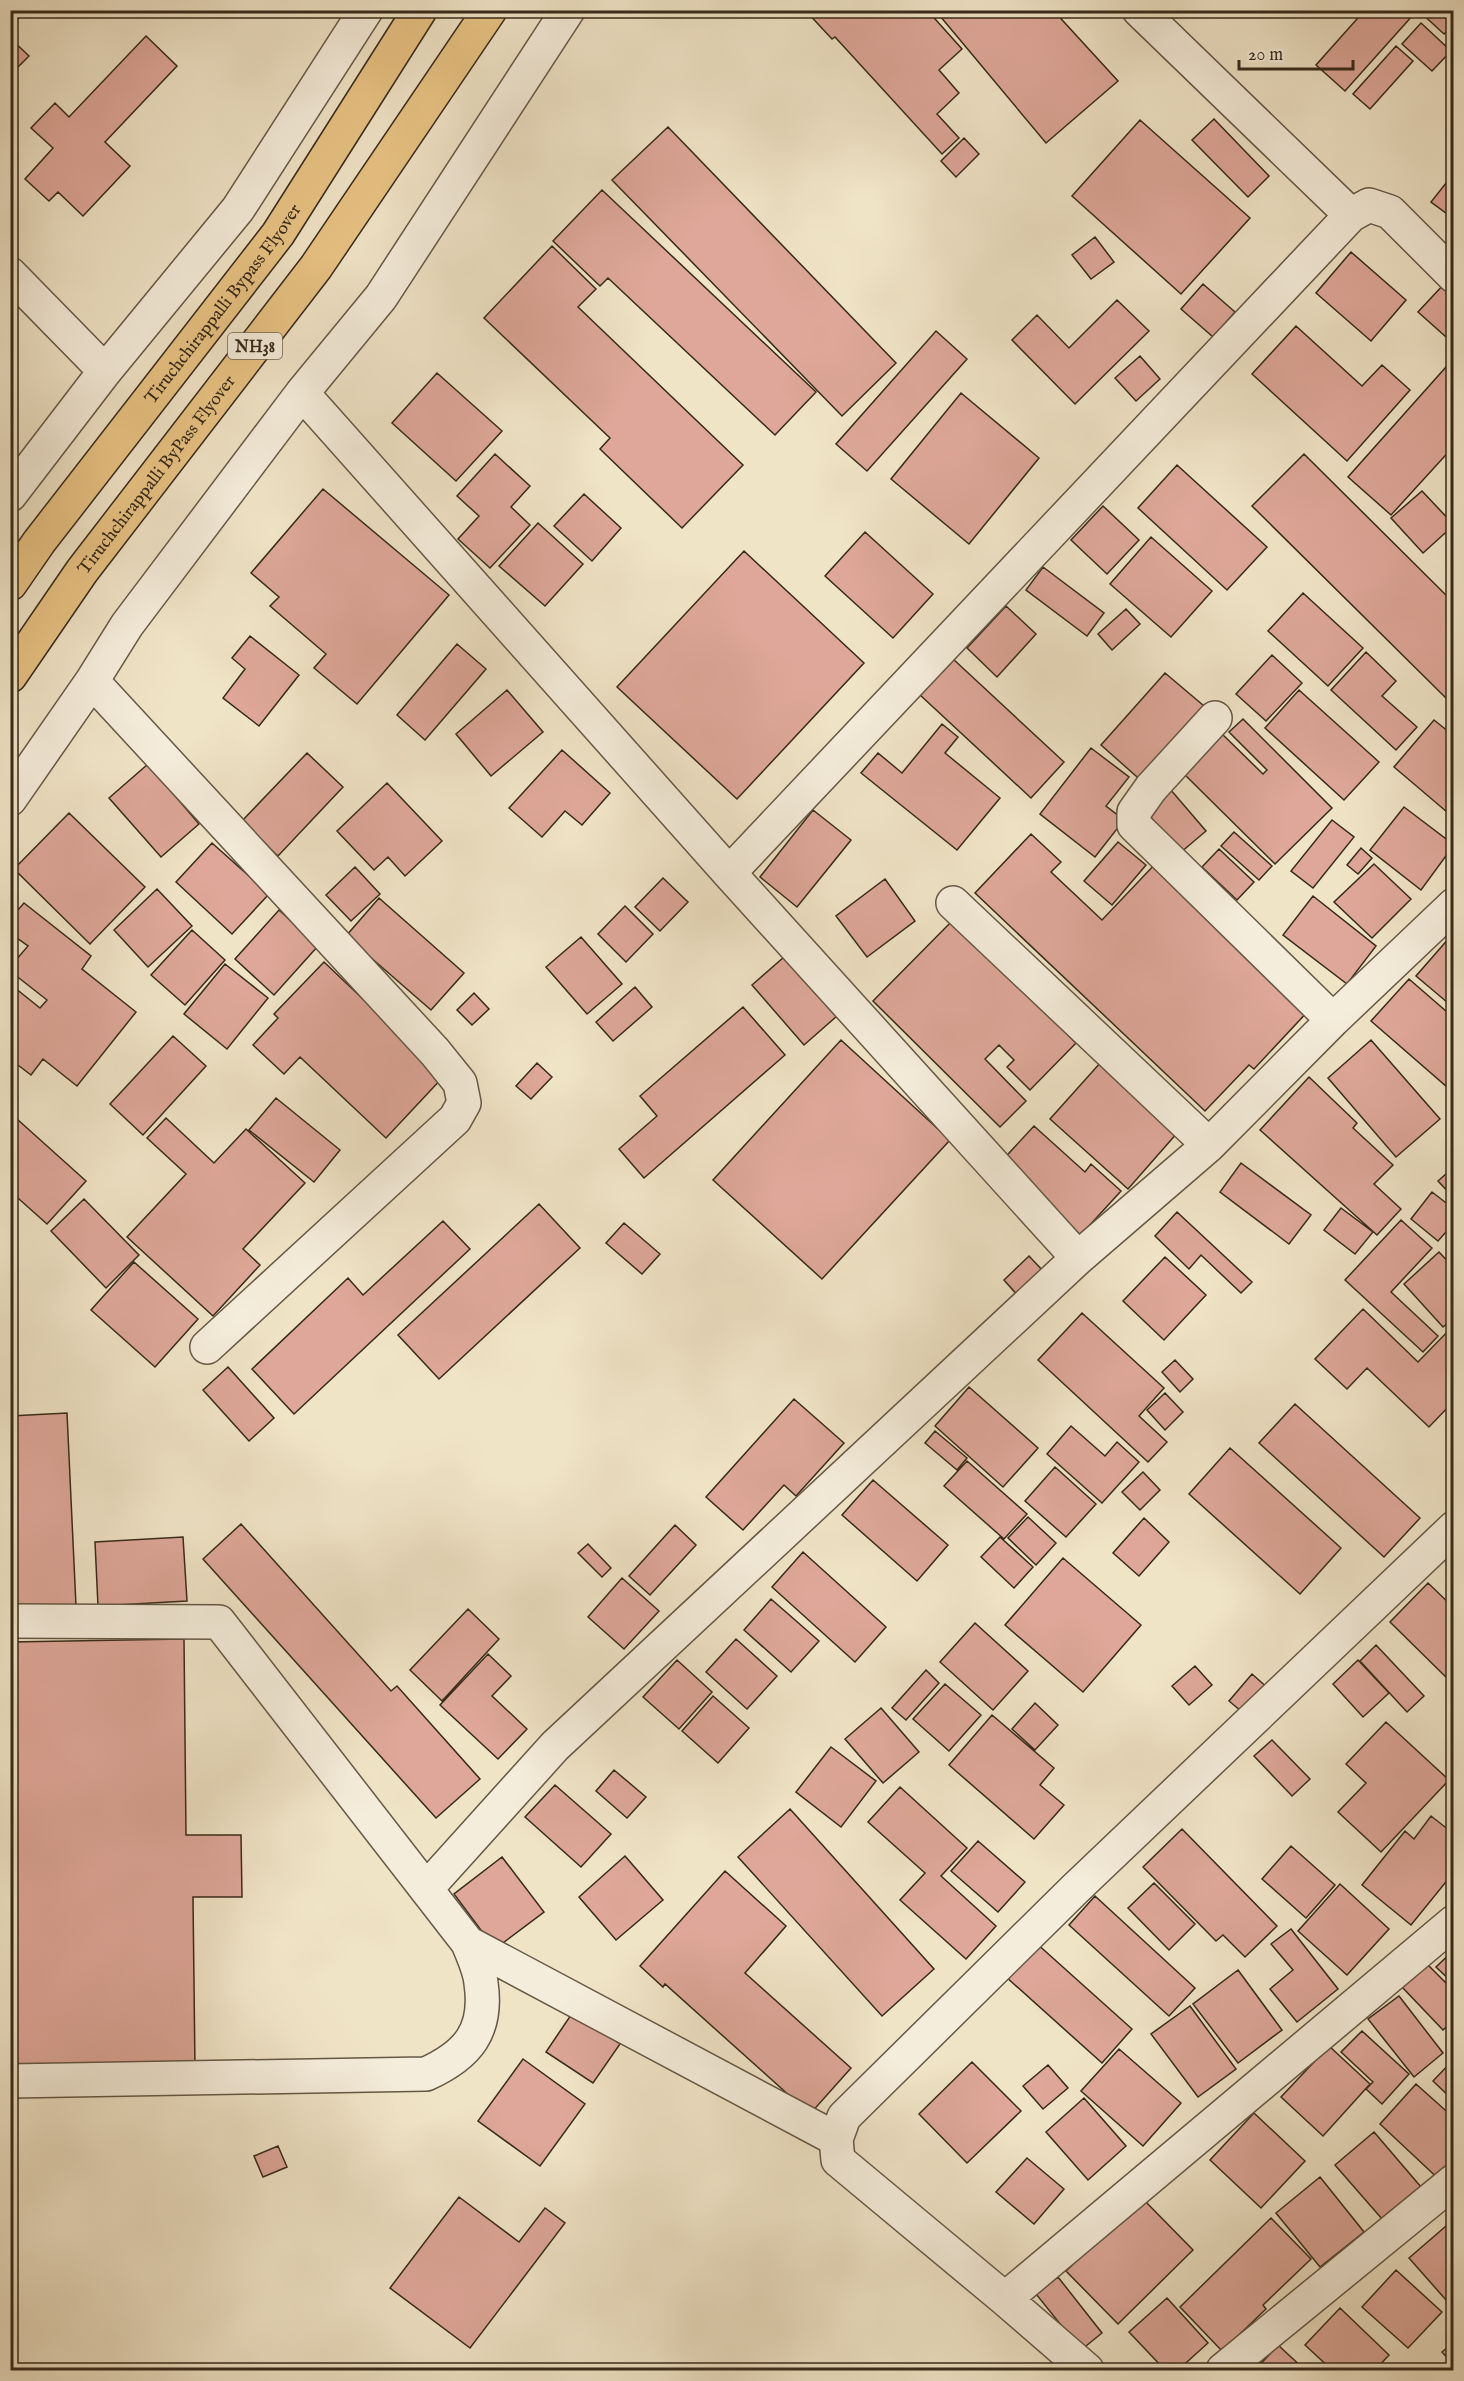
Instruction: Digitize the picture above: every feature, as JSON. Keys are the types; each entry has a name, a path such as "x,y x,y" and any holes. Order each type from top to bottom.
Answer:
{"highway":[{"name":"Tiruchchirappalli Bypass Flyover","path":"10,584 39,542 278,234 420,10"},
{"name":"Tiruchchirappalli ByPass Flyover","path":"10,676 82,571 316,267 490,10"}],"street":[{"path":"10,495 105,371 238,209 366,10"},
{"path":"10,799 92,681 127,625 302,393 381,297 568,10"},
{"path":"1139,10 1351,214"},
{"path":"729,873 1351,214 1369,205 1390,212 1454,276"},
{"path":"10,274 105,371"},
{"path":"302,393 729,873 1078,1258"},
{"path":"92,681 435,1052 460,1083 464,1103 455,1119 207,1347"},
{"path":"1215,717 1151,788 1134,812 1134,825 1333,1020"},
{"path":"953,903 1209,1145"},
{"path":"426,1888 555,1746 1078,1258 1209,1145 1333,1020 1454,905"},
{"path":"1087,2370 837,2160 836,2139 844,2116 1092,1873 1454,1528"},
{"path":"10,1620 219,1622 468,1943 482,1982 481,2019 468,2048 450,2063 426,2074 10,2081"},
{"path":"1005,2299 1454,1922"},
{"path":"468,1943 836,2139"},
{"path":"1223,2370 1454,2181"}],"building":[{"path":"10,10 26,10 10,27"},
{"path":"805,10 927,10 962,49 939,70 959,93 937,114 959,138 942,154 835,37 832,39"},
{"path":"935,10 1053,10 1118,81 1046,143"},
{"path":"1365,10 1407,10 1413,15 1345,91 1316,65"},
{"path":"1418,10 1454,10 1454,24 1444,34"},
{"path":"1421,23 1451,51 1432,71 1402,44"},
{"path":"146,36 177,66 105,142 130,166 83,216 58,192 49,201 25,179 53,148 31,128 55,103 69,117"},
{"path":"10,38 29,56 10,75"},
{"path":"1396,46 1413,61 1370,109 1353,94"},
{"path":"1214,119 1269,176 1248,197 1192,140"},
{"path":"1140,120 1250,218 1181,294 1072,196"},
{"path":"668,127 896,363 842,416 612,180"},
{"path":"964,138 979,154 956,177 941,161"},
{"path":"1454,173 1454,219 1431,202"},
{"path":"602,190 816,392 775,435 608,278 600,286 553,241"},
{"path":"1095,237 1114,262 1091,279 1072,255"},
{"path":"552,246 596,289 578,307 743,465 682,528 600,449 610,438 484,318"},
{"path":"1351,252 1406,300 1371,341 1316,293"},
{"path":"1445,283 1454,290 1454,344 1418,312"},
{"path":"1203,284 1235,312 1213,337 1181,309"},
{"path":"1117,300 1149,331 1075,404 1012,340 1037,315 1069,348"},
{"path":"1296,326 1362,386 1382,365 1410,390 1347,461 1252,374"},
{"path":"936,331 967,359 867,471 836,444"},
{"path":"1140,356 1160,379 1136,401 1115,378"},
{"path":"1454,358 1454,446 1391,515 1348,477"},
{"path":"437,373 502,431 456,481 392,423"},
{"path":"961,393 1039,458 969,544 891,479"},
{"path":"495,454 530,486 511,507 530,525 490,568 458,539 479,516 457,496"},
{"path":"1304,454 1454,603 1454,706 1252,506"},
{"path":"1177,465 1267,547 1227,590 1138,508"},
{"path":"323,489 449,595 357,704 314,668 326,654 270,606 279,597 251,573"},
{"path":"1422,491 1454,525 1423,553 1391,518"},
{"path":"584,494 621,528 592,561 554,526"},
{"path":"1103,506 1139,540 1107,574 1071,540"},
{"path":"538,523 583,564 545,606 499,566"},
{"path":"865,532 933,594 893,638 825,576"},
{"path":"1151,537 1212,591 1171,637 1110,584"},
{"path":"744,551 864,663 737,799 617,687"},
{"path":"1043,567 1104,613 1087,636 1026,590"},
{"path":"1303,593 1363,648 1328,686 1268,631"},
{"path":"1006,606 1036,634 997,677 967,648"},
{"path":"1126,609 1140,624 1112,650 1098,634"},
{"path":"250,636 299,675 259,726 223,698 245,669 232,658"},
{"path":"457,644 486,669 425,740 397,715"},
{"path":"1366,652 1396,681 1382,696 1417,727 1396,750 1331,690"},
{"path":"1272,655 1302,683 1266,721 1236,694"},
{"path":"952,658 1064,762 1031,798 919,694"},
{"path":"1165,673 1210,711 1145,784 1101,745"},
{"path":"507,690 543,732 491,776 456,734"},
{"path":"1299,690 1379,762 1344,800 1265,728"},
{"path":"1243,719 1332,808 1275,864 1179,769 1218,730 1263,774 1267,770 1229,732"},
{"path":"1434,720 1454,736 1454,818 1394,767"},
{"path":"942,724 958,737 945,753 1000,798 957,850 861,773 878,753 902,773"},
{"path":"1091,748 1129,777 1106,806 1124,820 1095,857 1040,814"},
{"path":"562,750 610,793 582,825 565,811 542,837 509,808"},
{"path":"307,753 343,787 278,856 241,822"},
{"path":"148,764 199,824 161,857 109,798"},
{"path":"387,783 442,841 405,876 388,857 374,870 337,831"},
{"path":"1170,789 1206,831 1180,853 1145,810"},
{"path":"1404,807 1454,845 1421,890 1370,850"},
{"path":"813,810 851,840 797,907 760,877"},
{"path":"69,813 145,887 90,944 14,869"},
{"path":"1332,820 1354,837 1313,888 1291,871"},
{"path":"1234,832 1272,866 1259,880 1221,846"},
{"path":"1031,834 1061,862 1051,872 1102,920 1157,862 1311,1008 1254,1069 1249,1065 1205,1111 975,893"},
{"path":"1118,842 1146,865 1112,905 1084,881"},
{"path":"212,843 269,894 232,934 176,882"},
{"path":"1361,848 1372,858 1358,874 1347,865"},
{"path":"1219,849 1254,882 1237,900 1202,867"},
{"path":"1374,864 1411,899 1372,938 1334,902"},
{"path":"355,867 380,894 351,921 326,895"},
{"path":"663,878 688,902 660,931 635,907"},
{"path":"885,879 915,921 867,957 836,916"},
{"path":"157,889 192,926 148,967 114,930"},
{"path":"1313,896 1376,946 1347,984 1283,935"},
{"path":"379,898 464,973 431,1010 346,936"},
{"path":"24,903 91,956 82,969 136,1012 77,1086 43,1059 31,1075 10,1059 10,984 40,1008 47,1000 10,971 10,967 28,946 10,933 10,919"},
{"path":"625,906 653,934 626,962 598,934"},
{"path":"279,910 318,946 274,995 235,959"},
{"path":"953,920 1076,1043 1030,1090 1007,1067 1014,1060 999,1045 985,1059 1026,1101 1000,1127 873,1001"},
{"path":"192,930 225,960 185,1005 151,975"},
{"path":"581,937 622,984 587,1014 546,967"},
{"path":"1450,937 1454,940 1454,1008 1416,976"},
{"path":"784,957 837,1016 804,1045 752,985"},
{"path":"324,962 444,1076 386,1138 300,1057 284,1074 253,1045 278,1018 274,1014"},
{"path":"225,964 268,998 227,1049 184,1014"},
{"path":"1409,979 1454,1018 1454,1093 1371,1021"},
{"path":"635,987 652,1007 613,1041 596,1022"},
{"path":"474,993 489,1009 472,1025 457,1010"},
{"path":"743,1007 785,1055 644,1178 619,1149 657,1116 640,1096"},
{"path":"173,1036 206,1066 143,1135 110,1104"},
{"path":"841,1040 950,1140 822,1279 713,1180"},
{"path":"1371,1040 1440,1119 1396,1157 1328,1078"},
{"path":"1101,1062 1178,1132 1128,1189 1050,1119"},
{"path":"537,1063 552,1077 531,1099 516,1086"},
{"path":"1309,1077 1357,1123 1353,1128 1393,1165 1374,1184 1401,1209 1377,1235 1260,1130"},
{"path":"276,1098 340,1150 314,1182 249,1130"},
{"path":"166,1118 214,1163 246,1129 305,1183 243,1249 260,1265 213,1316 127,1237 186,1174 147,1138"},
{"path":"17,1119 86,1181 47,1224 10,1191 10,1127"},
{"path":"1034,1126 1085,1172 1091,1164 1121,1191 1078,1238 998,1165"},
{"path":"1241,1163 1311,1215 1289,1244 1220,1192"},
{"path":"1454,1167 1454,1198 1438,1181"},
{"path":"1432,1192 1454,1209 1454,1223 1438,1241 1411,1219"},
{"path":"84,1199 139,1255 106,1288 51,1231"},
{"path":"539,1204 580,1248 439,1379 398,1335"},
{"path":"1341,1208 1373,1232 1355,1254 1324,1230"},
{"path":"1177,1212 1252,1282 1241,1293 1201,1255 1189,1269 1155,1236"},
{"path":"1401,1220 1432,1248 1391,1292 1438,1336 1423,1352 1345,1280"},
{"path":"443,1221 470,1249 294,1414 252,1369 348,1278 363,1295"},
{"path":"624,1223 660,1254 642,1274 606,1243"},
{"path":"1439,1252 1454,1268 1454,1318 1443,1327 1404,1284"},
{"path":"1029,1256 1045,1273 1020,1298 1004,1280"},
{"path":"1165,1257 1206,1295 1164,1340 1123,1301"},
{"path":"134,1262 198,1319 155,1367 91,1310"},
{"path":"1363,1309 1418,1362 1454,1325 1454,1357 1449,1362 1454,1366 1454,1401 1429,1427 1367,1368 1347,1389 1315,1359"},
{"path":"1082,1313 1164,1388 1139,1416 1167,1442 1148,1462 1038,1360"},
{"path":"1175,1360 1193,1379 1180,1392 1162,1372"},
{"path":"228,1367 274,1418 249,1441 203,1390"},
{"path":"969,1387 1038,1448 1003,1487 935,1426"},
{"path":"1165,1393 1183,1412 1165,1430 1147,1410"},
{"path":"794,1399 844,1443 796,1496 784,1485 743,1530 706,1497"},
{"path":"1295,1404 1420,1518 1384,1557 1259,1443"},
{"path":"67,1413 76,1606 10,1610 10,1416"},
{"path":"1071,1426 1105,1456 1117,1442 1139,1462 1102,1503 1047,1454"},
{"path":"935,1431 967,1458 957,1470 925,1443"},
{"path":"1230,1448 1341,1548 1300,1594 1189,1494"},
{"path":"967,1461 1027,1514 1004,1539 944,1486"},
{"path":"1055,1467 1096,1504 1066,1537 1025,1501"},
{"path":"1143,1472 1160,1490 1140,1510 1122,1492"},
{"path":"873,1480 948,1545 917,1581 842,1515"},
{"path":"1028,1517 1056,1543 1036,1565 1008,1538"},
{"path":"1144,1518 1169,1542 1139,1576 1113,1553"},
{"path":"241,1524 391,1691 397,1686 480,1779 436,1818 203,1559"},
{"path":"675,1525 696,1545 650,1595 629,1576"},
{"path":"183,1537 187,1601 98,1606 95,1542"},
{"path":"1000,1537 1033,1567 1014,1588 981,1557"},
{"path":"588,1544 611,1568 602,1577 578,1553"},
{"path":"1454,1547 1454,1568 1443,1558"},
{"path":"803,1552 886,1627 855,1662 772,1587"},
{"path":"1063,1558 1141,1625 1083,1692 1005,1625"},
{"path":"622,1578 659,1611 624,1649 588,1617"},
{"path":"1428,1583 1454,1608 1454,1685 1390,1622"},
{"path":"771,1599 819,1641 791,1672 744,1630"},
{"path":"468,1609 499,1639 442,1701 410,1670"},
{"path":"975,1623 1028,1671 993,1710 940,1662"},
{"path":"184,1639 186,1835 241,1835 242,1897 193,1897 195,2069 10,2072 10,1642"},
{"path":"736,1639 777,1676 747,1709 706,1672"},
{"path":"1376,1645 1424,1696 1407,1712 1360,1661"},
{"path":"488,1654 511,1676 492,1696 527,1729 498,1759 440,1705"},
{"path":"677,1660 712,1692 679,1729 643,1697"},
{"path":"1358,1660 1389,1693 1363,1717 1333,1684"},
{"path":"1195,1666 1212,1685 1189,1705 1172,1686"},
{"path":"926,1670 939,1683 906,1720 892,1708"},
{"path":"1252,1674 1269,1689 1247,1716 1229,1701"},
{"path":"945,1684 981,1715 949,1751 913,1719"},
{"path":"713,1696 749,1728 718,1763 682,1731"},
{"path":"1035,1703 1058,1725 1035,1750 1012,1729"},
{"path":"881,1708 919,1752 883,1783 845,1739"},
{"path":"992,1715 1054,1768 1040,1785 1064,1805 1034,1839 949,1765"},
{"path":"1386,1722 1449,1780 1381,1852 1338,1812 1366,1783 1346,1764"},
{"path":"1272,1740 1310,1779 1292,1796 1254,1756"},
{"path":"831,1747 876,1781 841,1827 796,1792"},
{"path":"614,1770 646,1797 627,1818 596,1791"},
{"path":"555,1785 611,1834 581,1867 525,1817"},
{"path":"900,1787 967,1848 941,1876 996,1926 966,1959 900,1900 925,1873 868,1822"},
{"path":"790,1809 934,1969 882,2016 738,1857"},
{"path":"1431,1816 1454,1834 1454,1872 1411,1925 1362,1885 1405,1831 1414,1839"},
{"path":"1182,1829 1277,1926 1245,1957 1223,1935 1216,1941 1143,1867"},
{"path":"978,1841 1025,1882 998,1912 951,1871"},
{"path":"1291,1846 1335,1885 1306,1918 1262,1879"},
{"path":"625,1856 663,1900 616,1940 579,1897"},
{"path":"502,1857 544,1912 495,1949 454,1894"},
{"path":"725,1871 786,1926 745,1973 851,2068 810,2114 665,1984 663,1987 640,1966"},
{"path":"1154,1883 1195,1924 1169,1950 1128,1908"},
{"path":"1340,1884 1389,1929 1347,1975 1298,1931"},
{"path":"1095,1896 1195,1988 1169,2016 1069,1925"},
{"path":"1291,1929 1338,1989 1297,2022 1270,1989 1293,1970 1271,1944"},
{"path":"1035,1942 1132,2029 1102,2063 1005,1976"},
{"path":"1454,1950 1454,1984 1436,1967"},
{"path":"1426,1963 1454,1991 1454,2020 1443,2030 1402,1987"},
{"path":"1238,1970 1282,2030 1238,2063 1193,2004"},
{"path":"1399,1996 1443,2053 1414,2077 1368,2019"},
{"path":"1190,2006 1236,2069 1198,2097 1151,2034"},
{"path":"573,2012 620,2044 593,2083 546,2052"},
{"path":"1362,2031 1409,2074 1382,2104 1366,2089 1373,2082 1341,2052"},
{"path":"1329,2046 1370,2084 1323,2136 1281,2097"},
{"path":"1119,2049 1181,2103 1143,2146 1081,2091"},
{"path":"523,2059 585,2104 540,2166 478,2121"},
{"path":"1454,2059 1454,2101 1433,2081"},
{"path":"972,2062 1021,2111 967,2163 919,2114"},
{"path":"1048,2065 1068,2088 1043,2109 1023,2086"},
{"path":"1416,2084 1454,2118 1454,2173 1444,2184 1380,2124"},
{"path":"1084,2098 1126,2146 1088,2180 1046,2132"},
{"path":"1254,2113 1305,2161 1261,2208 1210,2160"},
{"path":"1374,2132 1427,2194 1389,2227 1335,2165"},
{"path":"278,2146 287,2167 263,2177 254,2156"},
{"path":"1027,2158 1064,2189 1034,2224 996,2192"},
{"path":"1320,2177 1364,2232 1320,2267 1276,2213"},
{"path":"459,2197 519,2242 545,2208 565,2223 470,2348 390,2288"},
{"path":"1142,2198 1193,2250 1118,2324 1066,2271"},
{"path":"1271,2218 1311,2259 1263,2305 1266,2309 1222,2351 1180,2307"},
{"path":"1454,2221 1454,2309 1409,2258"},
{"path":"1396,2270 1442,2312 1408,2348 1362,2307"},
{"path":"1058,2277 1102,2333 1081,2350 1036,2294"},
{"path":"1167,2298 1208,2343 1178,2370 1165,2370 1129,2332"},
{"path":"1340,2308 1389,2355 1375,2370 1332,2370 1305,2345"},
{"path":"1454,2342 1454,2365 1442,2352"},
{"path":"1278,2345 1305,2370 1255,2370"}]}
